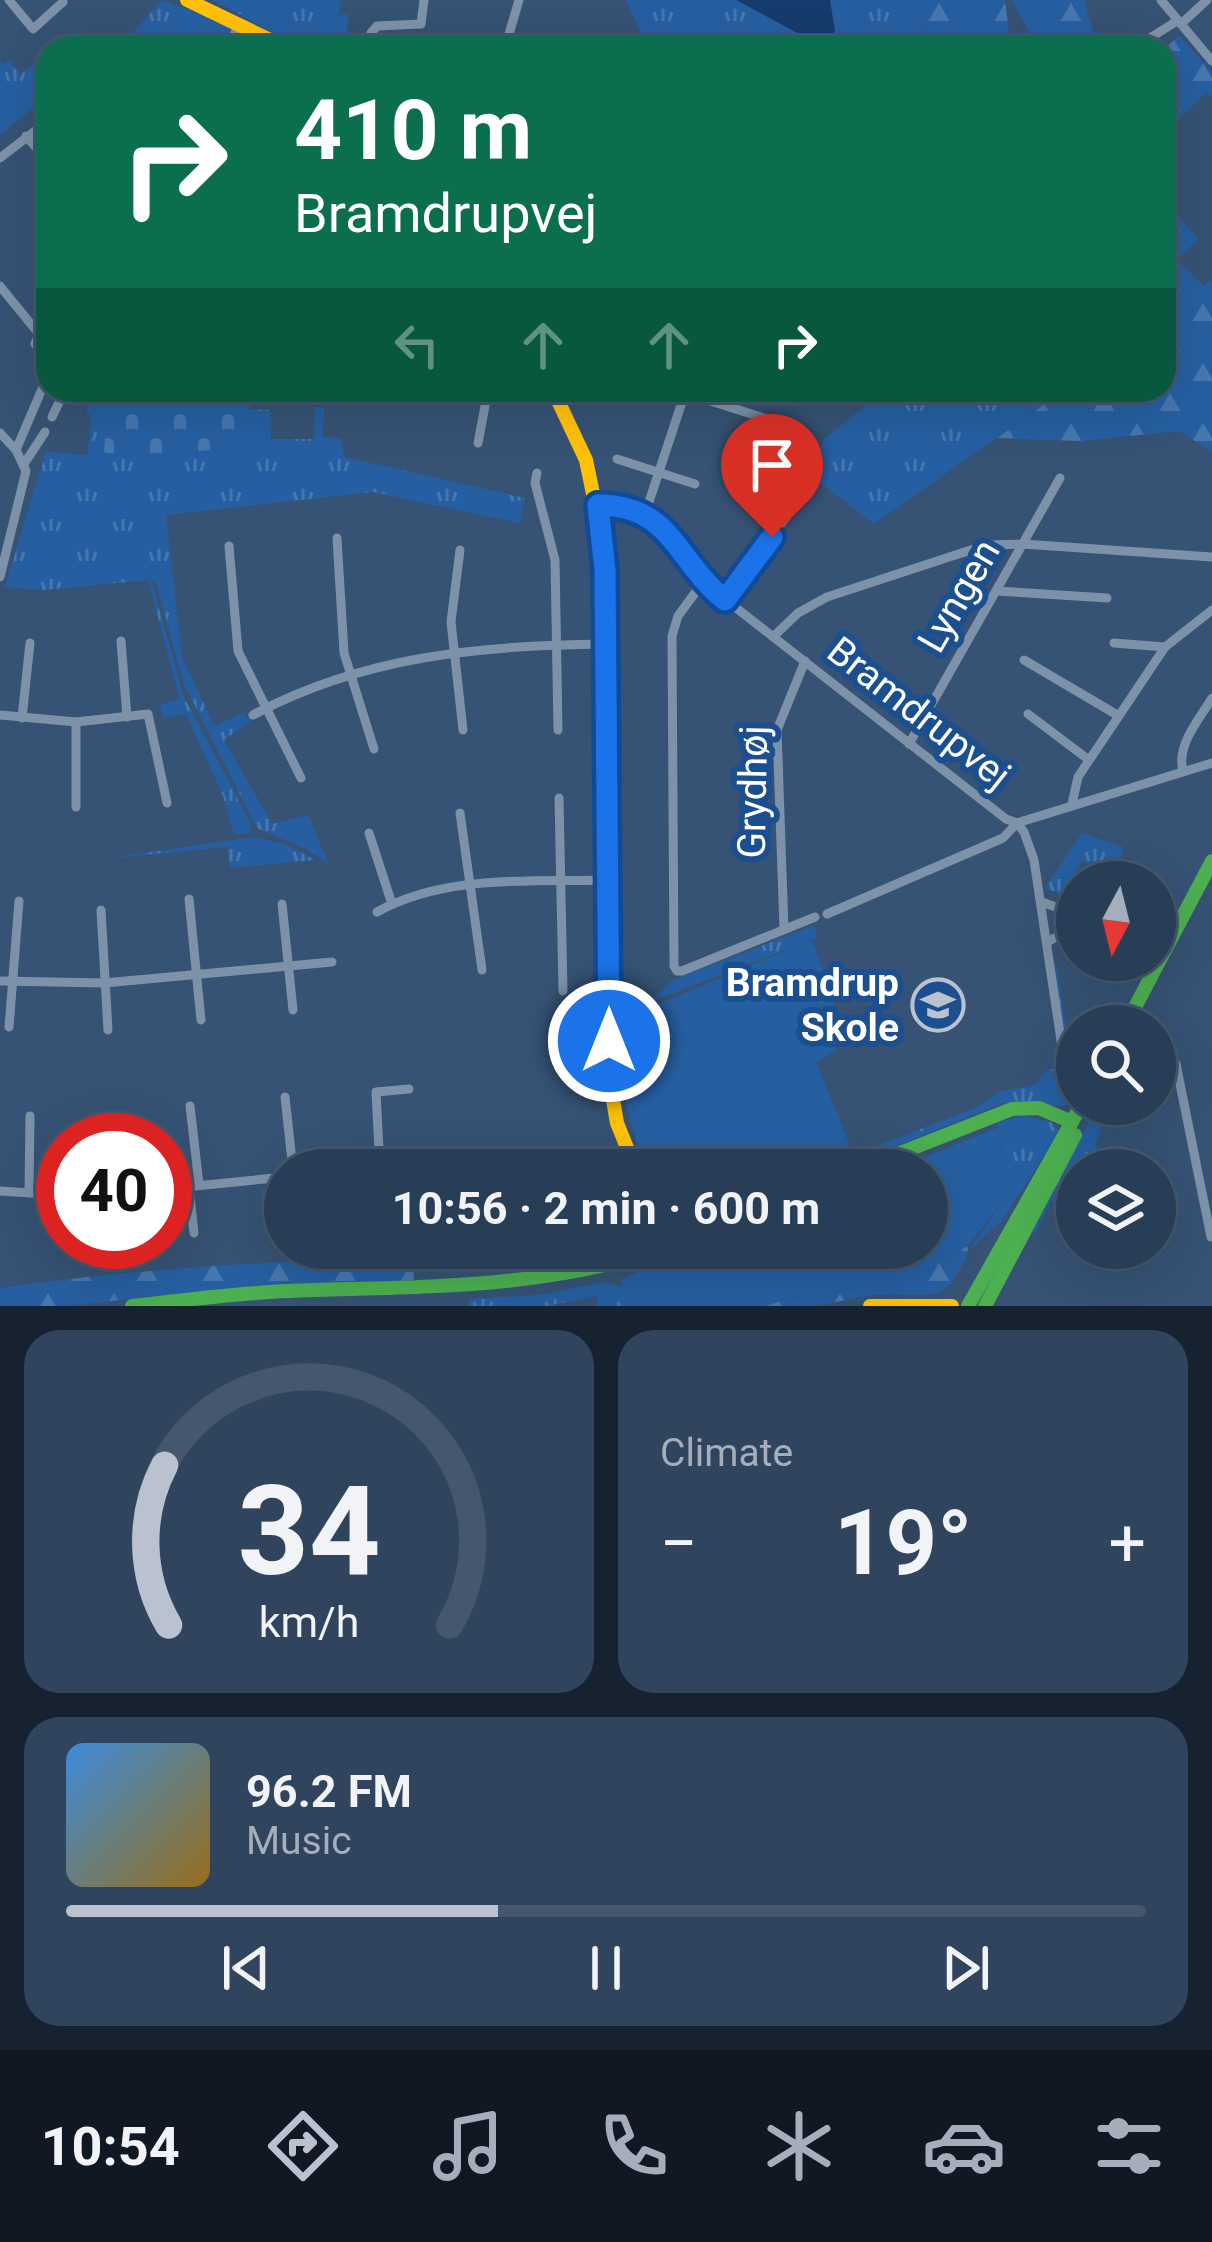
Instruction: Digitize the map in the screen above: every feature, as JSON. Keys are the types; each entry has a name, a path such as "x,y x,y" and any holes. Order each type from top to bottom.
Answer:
{"main road":[{"path":"187,0 264,36"},
{"path":"559,402 576,433 598,505 605,570 609,1077 617,1123 628,1149"},
{"path":"1141,1005 1212,861"},
{"path":"909,1149 1012,1108 1039,1108 1056,1115"},
{"path":"968,1306 1075,1125"},
{"path":"986,1306 1076,1125"},
{"path":"132,1306 285,1291 539,1283 604,1269"},
{"path":"870,1306 952,1306"}],"street":[{"path":"10,0 33,28 63,2"},
{"path":"370,36 377,26 421,24 424,0"},
{"path":"508,36 519,0"},
{"path":"1161,0 1212,61"},
{"path":"1156,36 1207,0"},
{"path":"234,36 239,23"},
{"path":"0,158 36,129"},
{"path":"26,136 36,147"},
{"path":"0,286 36,330"},
{"path":"16,450 36,402"},
{"path":"52,417 59,402"},
{"path":"478,443 486,402"},
{"path":"598,505 645,514 679,402"},
{"path":"715,402 770,420"},
{"path":"0,433 24,464 24,490 0,577"},
{"path":"24,464 45,433"},
{"path":"617,459 695,484"},
{"path":"537,473 535,483 555,560 558,730"},
{"name":"Lyngen","path":"909,744 1060,478"},
{"path":"725,600 795,505 806,482"},
{"name":"Bramdrupvej","path":"645,514 664,528 703,582 997,814 1017,823 1212,763"},
{"path":"337,538 344,653 374,749"},
{"path":"773,637 798,613 827,597 971,549 1024,544 1212,557"},
{"path":"229,546 238,651 301,778"},
{"path":"460,550 451,622 463,730"},
{"path":"703,582 678,616 672,636 674,966 682,971 815,917"},
{"path":"997,591 1107,598"},
{"path":"1072,804 1078,777 1165,647 1212,610"},
{"path":"121,641 127,717"},
{"path":"22,718 30,643"},
{"path":"1114,643 1165,647"},
{"path":"253,715 350,674 454,652 606,644"},
{"path":"1024,660 1119,716"},
{"name":"Grydhøj","path":"784,929 777,730 805,662"},
{"path":"1183,772 1180,755 1212,698"},
{"path":"0,715 76,722 148,713 166,803"},
{"path":"1028,714 1089,760"},
{"path":"76,722 76,807"},
{"path":"559,799 563,991"},
{"path":"460,813 482,970"},
{"path":"827,914 1003,838 1017,823 1031,848 1056,1008"},
{"path":"369,833 392,904"},
{"path":"377,912 468,885 608,880"},
{"path":"189,898 201,1020"},
{"path":"9,1027 19,901"},
{"path":"1042,902 1066,911 1069,917 1062,934 1047,942"},
{"path":"282,904 293,1010"},
{"path":"101,910 108,1030"},
{"path":"0,981 104,983 332,962"},
{"path":"1176,1064 1210,1237"},
{"path":"379,1149 376,1092 409,1089"},
{"path":"285,1096 291,1149"},
{"path":"190,1106 194,1233"},
{"path":"28,1193 30,1116"},
{"path":"194,1185 264,1179"},
{"path":"0,1191 36,1193"}],"green space":[{"path":"162,0 230,24 232,30 229,36 133,33"},
{"path":"212,0 341,0 339,15 348,14 347,36 278,36"},
{"path":"626,0 909,0 931,36 642,36"},
{"path":"909,0 1005,0 1010,36 931,36"},
{"path":"1012,0 1084,0 1097,36 1032,36"},
{"path":"1179,36 1212,72 1212,96 1207,92 1176,121"},
{"path":"0,60 3,64 8,60 21,74 36,63 36,105 0,135"},
{"path":"1176,214 1198,239 1177,260 1204,286 1212,281 1212,452 1179,431 1080,441 997,438 1047,402 1176,402"},
{"path":"88,402 109,402 104,451 243,442 249,409 270,410 271,439 314,439 315,407 324,407 323,437 341,439 344,457 525,498 520,523 373,492 166,515 182,657 214,726 243,713 247,720 263,712 224,740 272,824 308,815 329,865 307,849 257,828 184,684 155,579 151,580 184,697 250,822 251,833 234,834 223,796 186,714 163,718 160,705 180,699 148,580 43,590 5,587 46,452 87,455 92,415 87,414"},
{"path":"109,402 251,402 238,447 112,460 104,451"},
{"path":"871,402 1047,402 874,524 807,477 825,438"},
{"path":"1082,833 1123,847 1121,861 1063,861"},
{"path":"254,837 316,860 230,868 227,847 102,859"},
{"path":"1056,872 1056,893 1045,888"},
{"path":"813,926 818,937 650,1002 673,980"},
{"path":"811,940 835,999 831,1037 837,1051 816,1062 852,1149 640,1149 626,1105 622,1061 637,1022 654,1006"},
{"path":"1056,963 1062,1005 1057,1005 1052,967"},
{"path":"1049,1069 1056,1070 1056,1105 1001,1104 890,1149 868,1149 976,1108 1001,1091 1035,1085"},
{"path":"1023,1116 1051,1122 1058,1130 1056,1138 998,1226 998,1222 968,1252 1010,1192 997,1123"},
{"path":"1087,1125 1102,1125 1095,1145 1101,1149 1075,1149"},
{"path":"997,1128 1010,1192 968,1246 948,1254 948,1149"},
{"path":"1056,1185 1056,1203 1051,1201 1035,1234"},
{"path":"968,1246 951,1284 937,1294 765,1306 793,1297 866,1287 911,1269 948,1269 948,1254"},
{"path":"264,1264 264,1269 414,1269 414,1280 241,1287 65,1306 0,1306 0,1288"},
{"path":"647,1269 911,1269 866,1287 793,1297 765,1306 622,1306 622,1279"},
{"path":"603,1282 622,1287 622,1306 598,1306 596,1296 548,1306 469,1306 469,1299 538,1295"}],"shaded area":[{"path":"736,0 830,0 832,36 803,36"}],"traffic: fast":[{"path":"1136,1005 1212,861"},
{"path":"910,1149 1012,1109 1039,1108 1056,1115"},
{"path":"968,1306 1070,1125"},
{"path":"985,1306 1075,1135"},
{"path":"132,1306 269,1292 526,1279 586,1269"}],"traffic: slow":[{"path":"187,0 262,36"},
{"path":"559,402 586,460 603,542 609,1077 617,1123 628,1149"},
{"path":"870,1306 952,1306"}],"place":[{"name":"Bramdrup Skole","path":"938,1005"}],"route":[{"path":"609,1041 605,570 598,505 631,508 664,528 703,582 725,600 772,537"}]}
